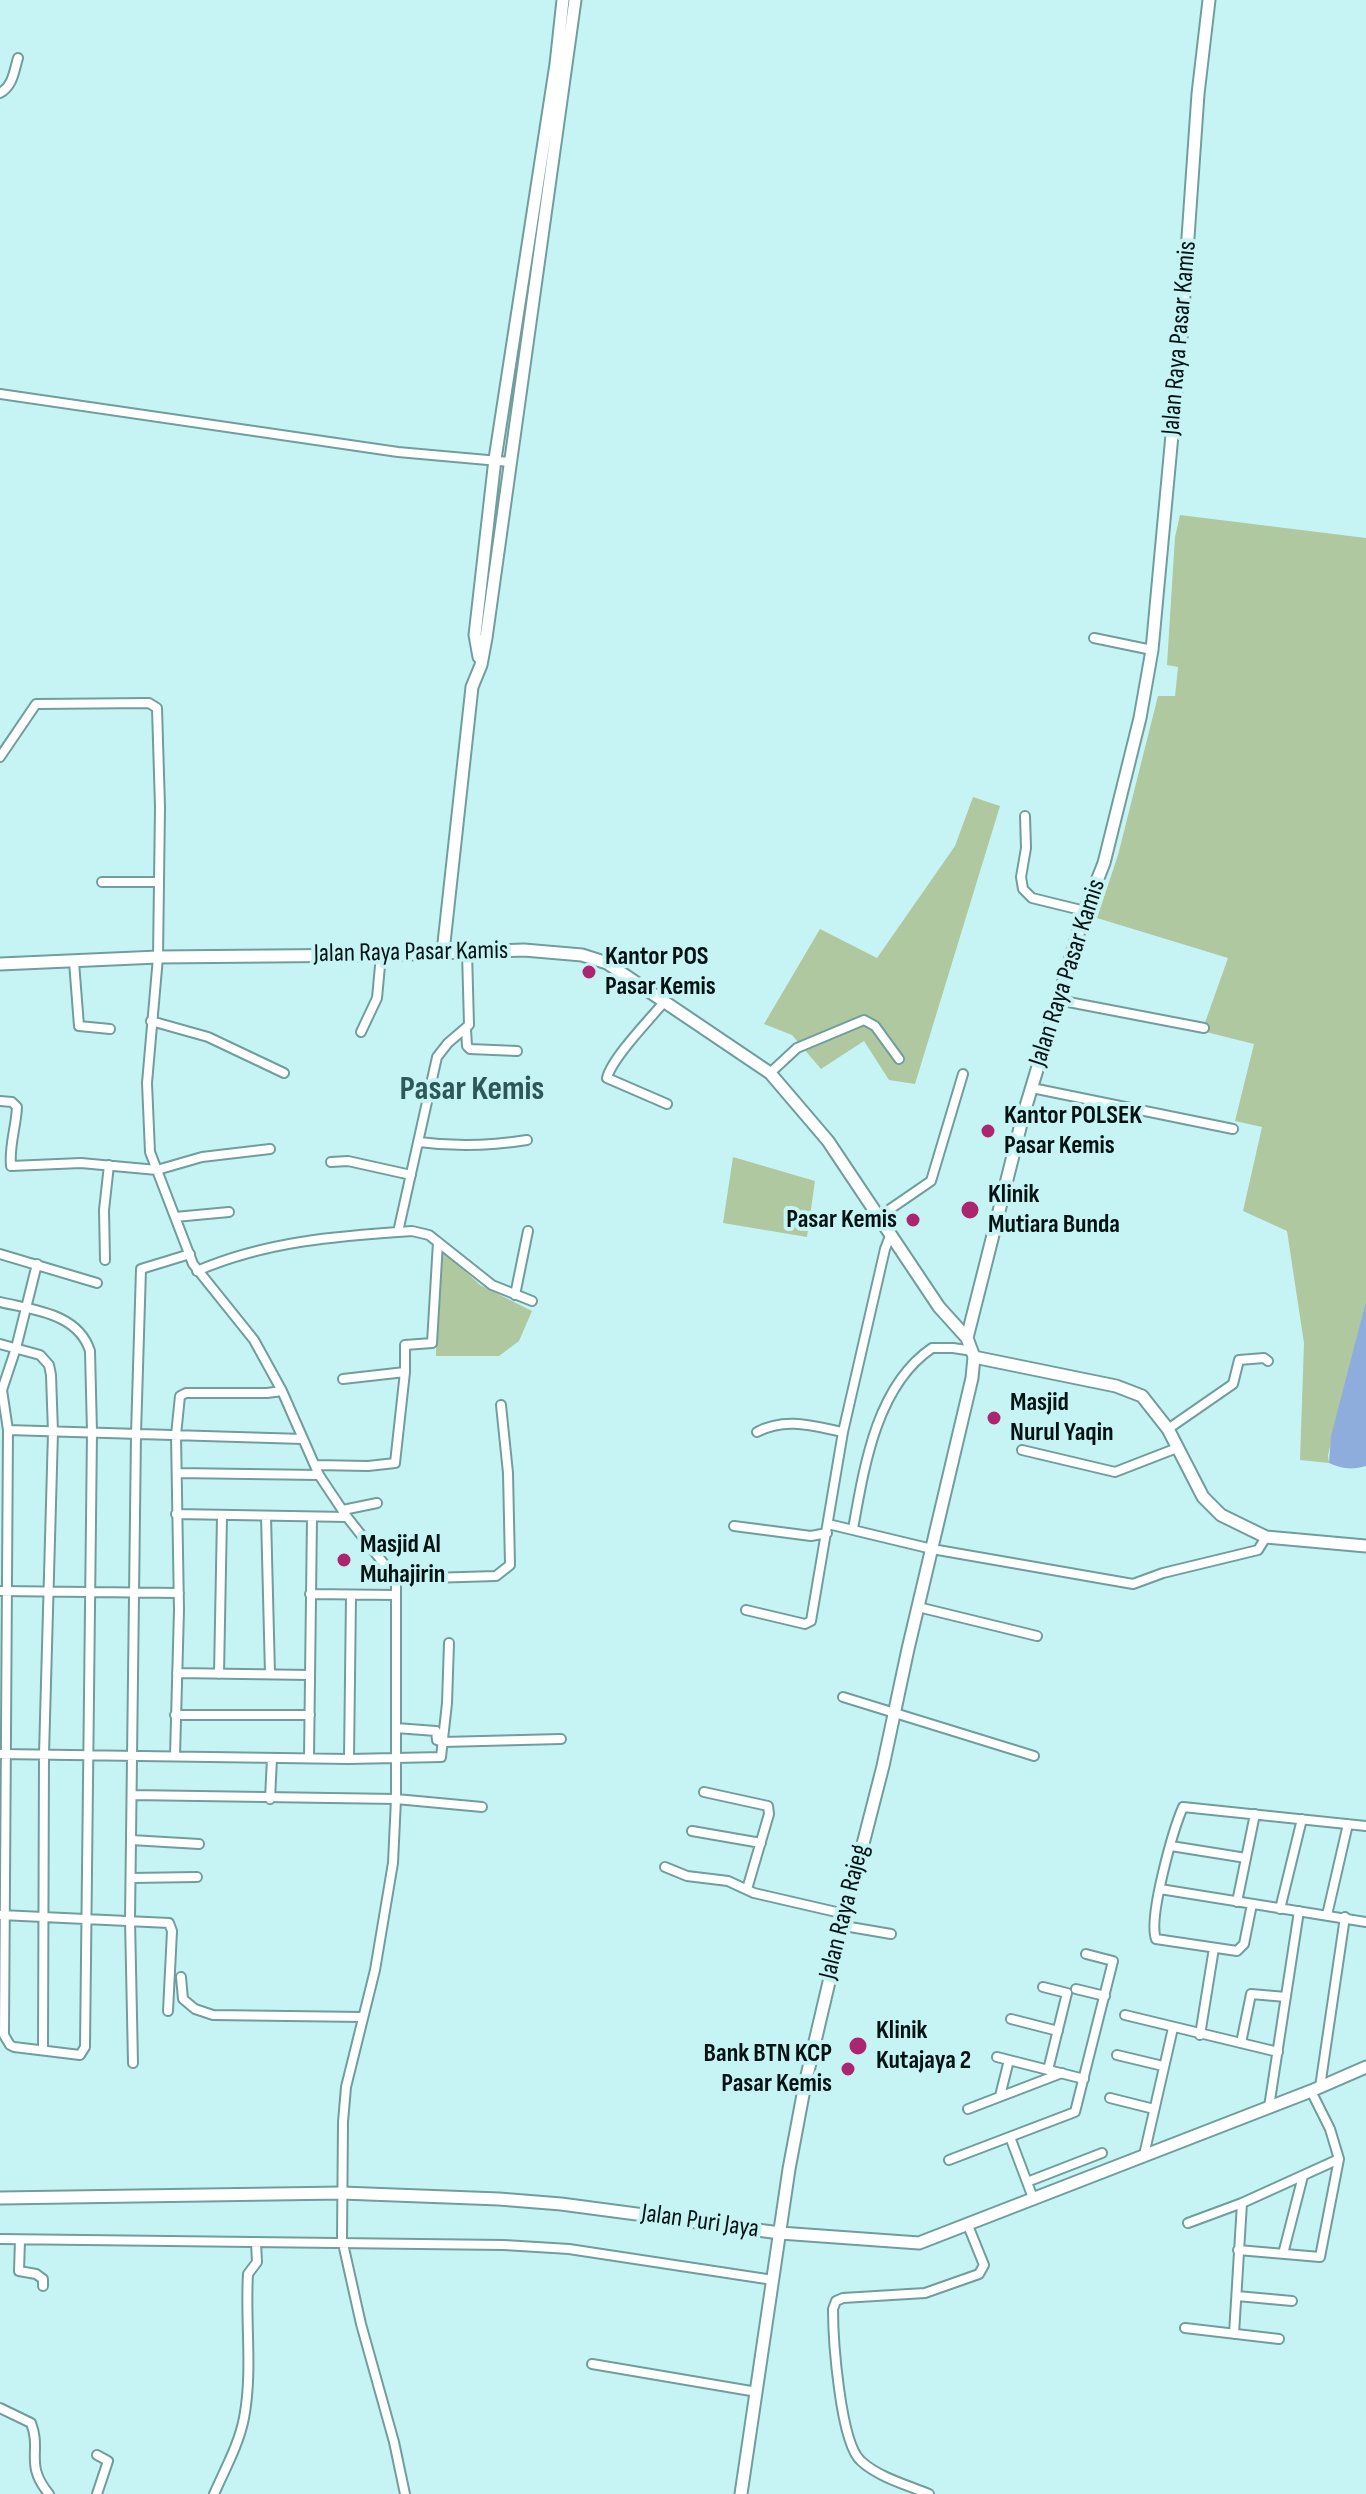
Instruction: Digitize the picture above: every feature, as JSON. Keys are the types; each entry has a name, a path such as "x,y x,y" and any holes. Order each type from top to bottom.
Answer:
{"main road":[{"path":"443,952 472,687 481,665 537,274 561,65 563,0"},
{"path":"481,665 475,635 495,459 524,272 575,0"},
{"name":"Jalan Raya Pasar Kamis","path":"967,1338 1032,1088 1085,911 1104,863 1140,718 1152,650 1181,338 1198,94 1209,0"},
{"path":"524,272 537,274"},
{"name":"Jalan Raya Pasar Kamis","path":"0,964 158,957 524,950 595,958 665,1001 770,1073 828,1141 939,1307 967,1338"},
{"path":"967,1338 974,1354 1131,1391 1148,1401 1168,1429 1203,1497 1218,1513 1266,1537 1366,1546"},
{"name":"Jalan Raya Rajeg","path":"741,2494 798,2118 841,1928 896,1711 970,1387 974,1354"},
{"name":"Jalan Puri Jaya","path":"0,2198 343,2199 561,2204 780,2233 908,2244 928,2241 967,2223 1269,2107 1316,2094 1366,2067"}],"street":[{"path":"0,93 12,79 18,58"},
{"path":"0,394 398,452 510,462"},
{"path":"1094,638 1152,650"},
{"path":"0,757 36,704 155,705 159,714 159,882 158,957 151,1021 147,1112 150,1152 197,1271 254,1340 282,1391 319,1475 396,1579 396,1799 391,1880 375,1970 344,2099 342,2242 405,2494"},
{"path":"1025,816 1023,889 1032,898 1085,911"},
{"path":"102,882 159,882"},
{"path":"398,1232 437,1057 448,1043 466,1029 471,1018 467,952"},
{"path":"361,1032 377,998 381,955"},
{"path":"74,962 79,1026 110,1029"},
{"path":"1058,1000 1204,1028"},
{"path":"665,1001 629,1044 607,1078 667,1104"},
{"path":"770,1073 797,1048 864,1020 875,1026 899,1059"},
{"path":"151,1021 208,1037 284,1073"},
{"path":"466,1029 470,1049 517,1051"},
{"path":"880,1216 931,1181 963,1074"},
{"path":"1032,1088 1233,1129"},
{"path":"0,1101 12,1102 17,1107 9,1152 11,1166 81,1163 157,1170 202,1157 270,1149"},
{"path":"419,1142 456,1147 527,1140"},
{"path":"331,1162 348,1161 411,1175"},
{"path":"105,1260 104,1210 109,1165"},
{"path":"175,1217 229,1212"},
{"path":"515,1295 528,1231"},
{"path":"197,1271 234,1255 292,1242 398,1232 422,1233 492,1285 532,1301"},
{"path":"746,1610 805,1624 809,1622 843,1432 890,1236"},
{"path":"316,1465 395,1463 405,1345 432,1343 438,1242"},
{"path":"0,1254 97,1283"},
{"path":"133,2063 130,1920 136,1434 142,1267 190,1254"},
{"path":"0,1302 27,1308 61,1318 87,1341 92,1374 83,2053 75,2055 14,2047 4,2035 3,1555 8,1430 1,1390 16,1348 27,1308 37,1264"},
{"path":"0,1344 40,1355 49,1365 53,1432 44,1754 43,2050"},
{"path":"853,1529 869,1445 891,1398 912,1367 932,1348 953,1348 974,1354"},
{"path":"1168,1429 1233,1384 1239,1360 1264,1358 1268,1361"},
{"path":"343,1379 405,1372"},
{"path":"175,1756 179,1593 176,1435 180,1396 186,1393 282,1391"},
{"path":"396,1579 496,1576 510,1565 508,1473 501,1405"},
{"path":"757,1432 792,1422 843,1432"},
{"path":"8,1430 303,1439"},
{"path":"1022,1450 1115,1472 1177,1448"},
{"path":"177,1473 319,1475"},
{"path":"176,1514 312,1517 345,1514 377,1503"},
{"path":"219,1674 222,1516"},
{"path":"266,1516 270,1674"},
{"path":"309,1758 312,1517"},
{"path":"734,1526 811,1536 828,1528 853,1529 932,1549 1133,1584 1163,1573 1258,1550 1266,1537"},
{"path":"3,1591 179,1593"},
{"path":"310,1594 396,1595"},
{"path":"349,1759 351,1596"},
{"path":"918,1607 1037,1636"},
{"path":"2,1754 349,1759 441,1757 449,1643"},
{"path":"177,1673 310,1675"},
{"path":"843,1697 1034,1756"},
{"path":"175,1715 310,1715"},
{"path":"396,1728 436,1731 437,1740 443,1742 561,1739"},
{"path":"270,1799 272,1758"},
{"path":"704,1792 768,1806 769,1814 747,1889"},
{"path":"132,1795 396,1799 482,1807"},
{"path":"1252,1904 1241,1949 1233,1951 1156,1939 1153,1931 1160,1889 1185,1806 1366,1826"},
{"path":"1237,1902 1255,1814"},
{"path":"1280,1909 1302,1819"},
{"path":"1327,1915 1348,1824"},
{"path":"692,1831 761,1843"},
{"path":"131,1840 199,1844"},
{"path":"1171,1846 1246,1858"},
{"path":"665,1867 687,1876 728,1881 747,1889 845,1914"},
{"path":"131,1878 197,1877"},
{"path":"1160,1889 1280,1909 1365,1918"},
{"path":"1269,2107 1299,1911"},
{"path":"2,1915 165,1921 171,1926 168,2011"},
{"path":"1238,2250 1320,2257 1339,2159 1316,2094 1345,1917"},
{"path":"841,1928 891,1934"},
{"path":"1200,2035 1214,1948"},
{"path":"949,2160 1075,2112 1113,1961 1086,1954"},
{"path":"181,1977 183,1999 195,2009 213,2015 363,2017"},
{"path":"1043,1987 1067,1993 1048,2070"},
{"path":"1076,1989 1105,1996"},
{"path":"1241,2043 1250,1995 1286,1997"},
{"path":"1125,2015 1278,2052"},
{"path":"1011,2019 1058,2031"},
{"path":"1144,2155 1173,2028"},
{"path":"1117,2055 1163,2066"},
{"path":"997,2057 1084,2079"},
{"path":"1000,2096 1009,2060"},
{"path":"968,2109 1062,2073"},
{"path":"1110,2098 1154,2109"},
{"path":"1010,2137 1033,2198"},
{"path":"1027,2182 1102,2153"},
{"path":"1188,2223 1242,2203 1339,2159"},
{"path":"1283,2254 1303,2176"},
{"path":"1234,2334 1242,2203"},
{"path":"929,2494 870,2468 855,2455 849,2443 833,2324 834,2304 843,2298 914,2295 934,2291 982,2272 984,2265 967,2223"},
{"path":"0,2239 461,2244 569,2249 773,2276"},
{"path":"20,2240 19,2271 36,2274 43,2279 43,2286"},
{"path":"214,2494 244,2416 248,2385 248,2274 257,2262 256,2243"},
{"path":"1237,2296 1292,2301"},
{"path":"1185,2328 1279,2339"},
{"path":"592,2364 757,2392"},
{"path":"0,2408 31,2423 34,2431 34,2469 49,2494"},
{"path":"97,2455 108,2461 97,2494"}],"green space":[{"path":"1180,515 1366,538 1366,1301 1328,1455 1329,1463 1300,1460 1304,1343 1287,1231 1243,1211 1262,1127 1235,1121 1254,1044 1202,1031 1228,958 1097,918 1118,855 1158,696 1175,696 1178,667 1167,665 1175,537"},
{"path":"973,797 1000,806 915,1084 889,1080 864,1041 821,1069 792,1035 764,1024 820,929 877,958 955,846"},
{"path":"733,1157 815,1181 807,1237 723,1223"},
{"path":"439,1247 480,1285 532,1311 519,1341 499,1356 436,1356"}],"water":[{"path":"1366,1301 1366,1466 1338,1467 1329,1463 1331,1436"}],"place":[{"name":"Kantor POS Pasar Kemis","path":"589,972"},
{"name":"Kantor POLSEK Pasar Kemis","path":"988,1131"},
{"name":"Klinik Mutiara Bunda","path":"970,1210"},
{"name":"Pasar Kemis","path":"913,1220"},
{"name":"Masjid Nurul Yaqin","path":"994,1418"},
{"name":"Masjid Al Muhajirin","path":"344,1560"},
{"name":"Klinik Kutajaya 2","path":"858,2046"},
{"name":"Bank BTN KCP Pasar Kemis","path":"848,2069"}],"district":[{"name":"Pasar Kemis","path":"472,1090"}]}
